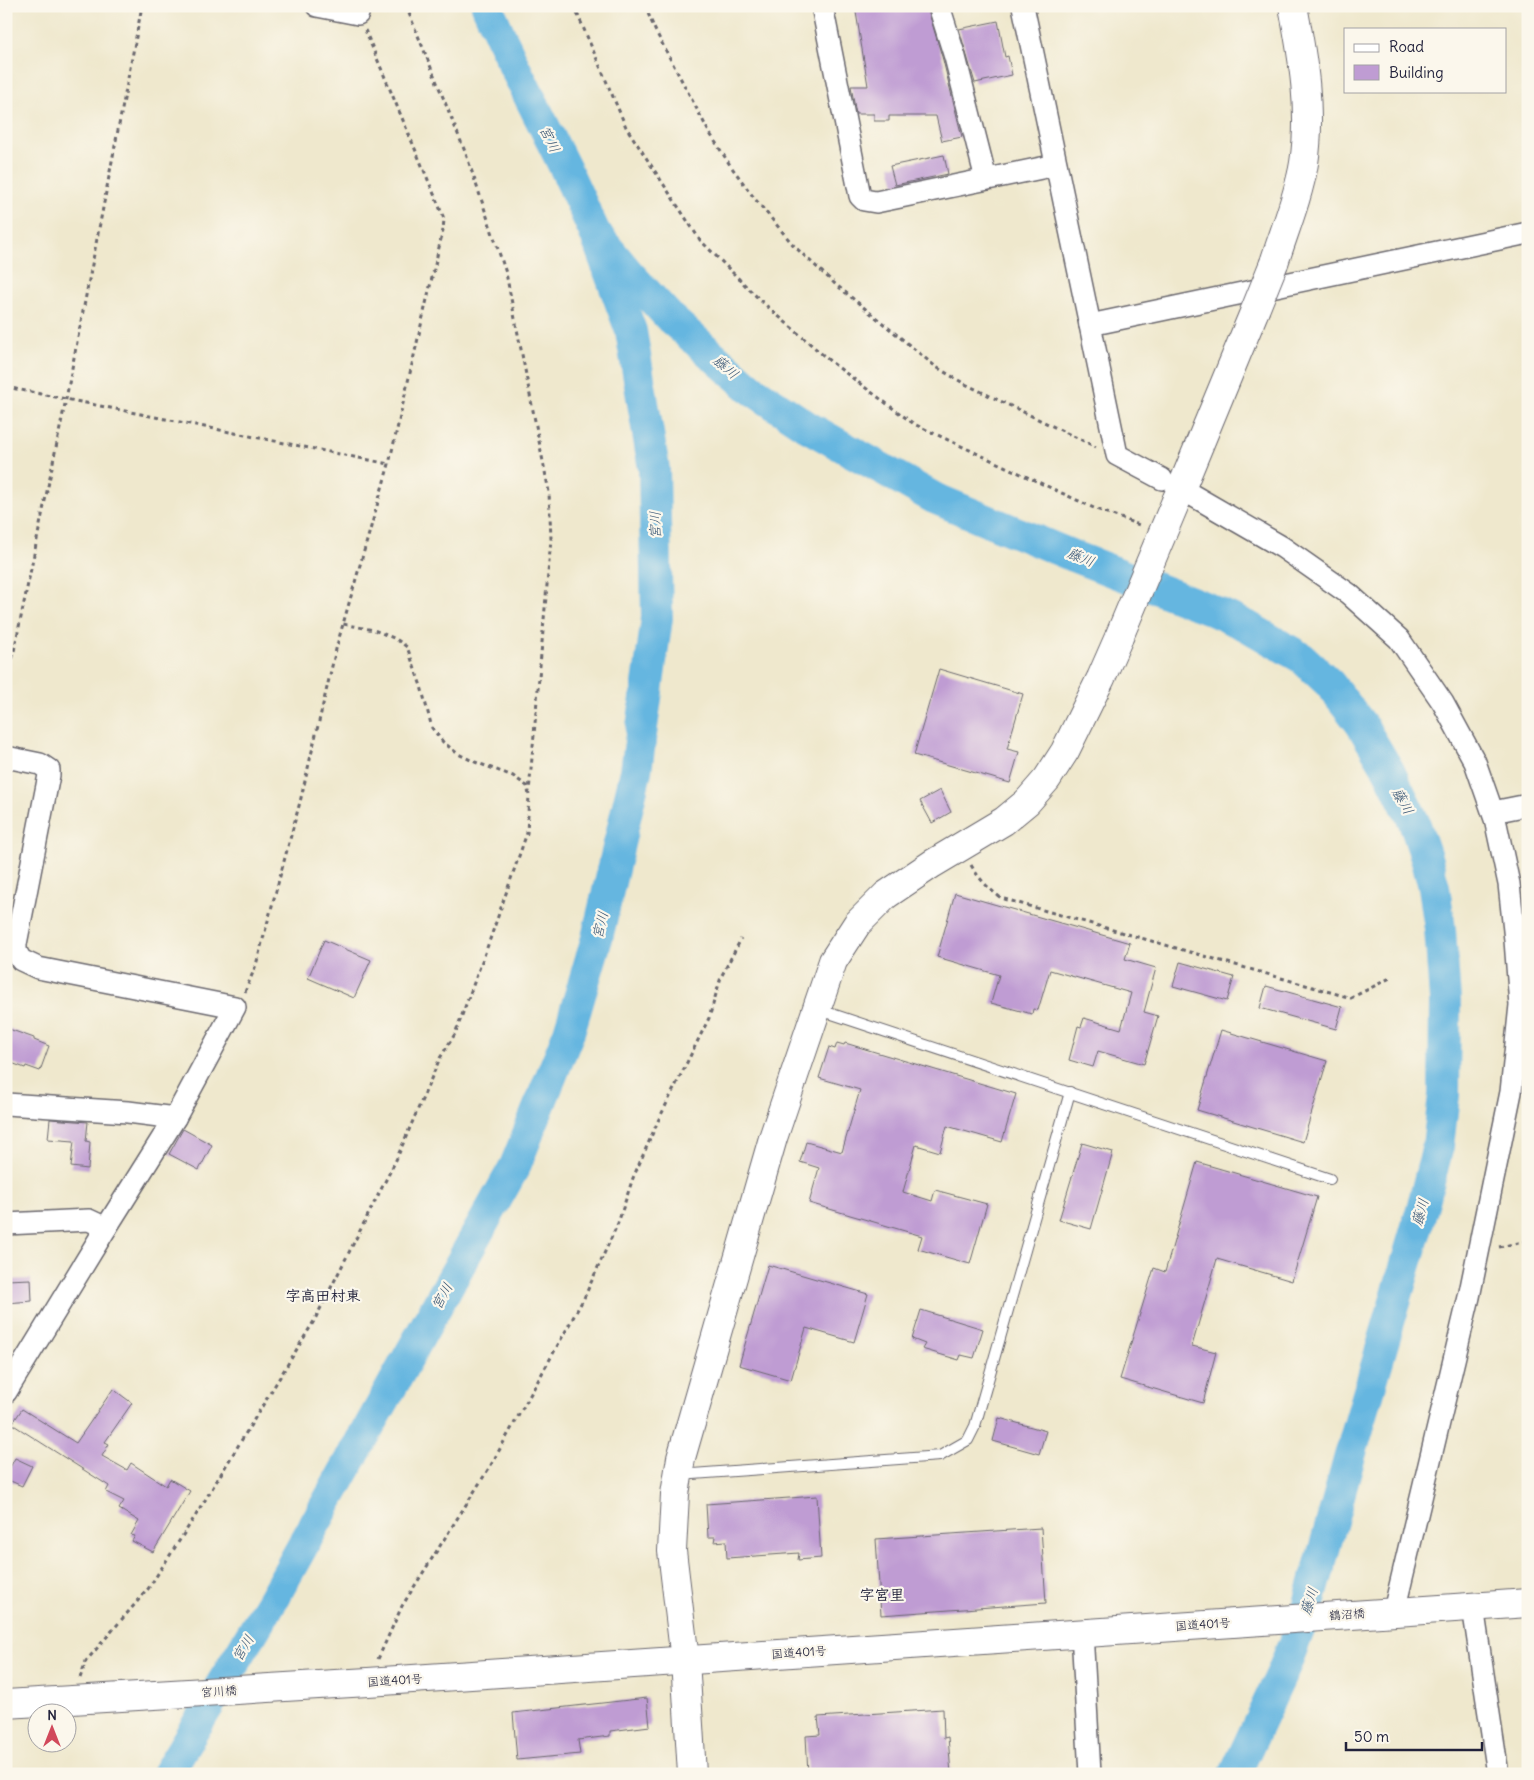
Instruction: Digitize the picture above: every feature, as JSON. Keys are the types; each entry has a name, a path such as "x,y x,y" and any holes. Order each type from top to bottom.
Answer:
{"main road":[{"path":"692,1774 685,1660 672,1551 678,1475 681,1458 773,1138 816,1009 833,961 857,924 886,895 1004,821 1027,802 1047,779 1069,743 1101,678 1177,492 1255,310 1274,263 1290,214 1304,164 1307,111 1303,61 1293,6"},
{"path":"1390,1611 1528,1603"},
{"name":"鶴沼橋","path":"1248,1622 1390,1611"},
{"name":"国道401号","path":"359,1682 1248,1622"},
{"name":"宮川橋","path":"80,1700 359,1682"},
{"path":"6,1704 80,1700"}],"street":[{"path":"317,6 358,14"},
{"path":"822,6 860,196 864,200 876,202 1056,165"},
{"path":"939,6 955,57 986,179"},
{"path":"1022,6 1117,455 1177,492 1282,547 1349,594 1399,639 1444,703 1475,762 1493,812 1508,884 1516,940 1520,1005 1511,1092 1467,1307 1390,1611"},
{"path":"1090,325 1528,233"},
{"path":"6,757 40,764 49,770 16,944 20,960 38,968 235,1007 175,1118 9,1382"},
{"path":"1493,812 1528,805"},
{"path":"6,1104 128,1112 175,1118"},
{"path":"6,1224 89,1220 106,1228"},
{"path":"1472,1606 1498,1774"},
{"path":"1082,1632 1090,1774"}],"lane":[{"path":"816,1009 1330,1178"},
{"path":"678,1475 940,1456 968,1440 975,1426 1070,1092"}],"path":[{"path":"6,690 66,399 142,6"},
{"path":"80,1700 86,1661 148,1589 196,1515 314,1321 396,1160 440,1058 455,1034 526,833 551,539 549,492 506,273 466,154 406,6"},
{"path":"574,6 626,127 700,240 760,300 831,362 914,424 1096,509 1143,526"},
{"path":"645,6 655,30 719,149 755,200 795,247 834,283 936,368 1106,452 1117,455"},
{"path":"235,1007 244,995 256,965 300,802 343,624 389,464 443,230 444,219 358,14"},
{"path":"6,387 389,464"},
{"path":"343,624 374,630 396,638 407,647 421,686 432,728 443,742 458,754 513,776 527,786 529,795"},
{"path":"962,847 978,877 1001,898 1351,998 1390,978"},
{"path":"359,1682 402,1606 491,1465 584,1298 618,1223 633,1178 658,1121 710,1018 721,977 741,939"},
{"path":"1478,1251 1528,1241"}],"building":[{"path":"855,6 927,6 943,60 962,137 942,141 936,116 889,116 889,121 874,121 874,114 856,114 851,86 868,86"},
{"path":"998,21 1005,57 1008,56 1012,75 975,83 959,29"},
{"path":"944,155 948,174 895,185 890,166"},
{"path":"939,669 1023,694 1007,749 1019,752 1010,783 914,755"},
{"path":"940,790 951,812 932,823 920,801"},
{"path":"955,893 1130,943 1125,959 1156,968 1144,1012 1158,1016 1144,1064 1098,1051 1093,1067 1069,1060 1078,1026 1081,1027 1084,1018 1121,1029 1131,993 1050,970 1038,1010 1033,1009 1032,1014 991,1003 999,975 937,957"},
{"path":"324,940 371,960 354,998 308,978"},
{"path":"1180,962 1234,977 1227,1001 1173,986"},
{"path":"1266,986 1342,1007 1336,1029 1260,1008"},
{"path":"6,1028 34,1038 34,1040 49,1046 40,1071 6,1061"},
{"path":"1221,1030 1327,1061 1303,1142 1197,1110"},
{"path":"837,1043 844,1045 845,1043 1016,1094 1002,1142 947,1126 940,1152 916,1145 903,1192 932,1201 935,1190 987,1204 970,1264 918,1249 922,1236 809,1203 819,1168 800,1162 806,1142 842,1152 860,1090 819,1078 829,1047 835,1049"},
{"path":"50,1119 88,1122 86,1141 90,1142 88,1169 71,1167 74,1141 48,1139"},
{"path":"183,1129 212,1145 199,1170 169,1154"},
{"path":"1082,1143 1113,1152 1091,1229 1059,1220"},
{"path":"1197,1162 1317,1197 1292,1281 1217,1259 1192,1346 1216,1352 1203,1403 1120,1379 1154,1268 1165,1272"},
{"path":"768,1265 868,1294 854,1342 806,1328 791,1380 739,1365"},
{"path":"31,1279 32,1301 6,1303 6,1280"},
{"path":"921,1310 983,1329 974,1358 961,1355 959,1360 922,1349 925,1344 912,1339"},
{"path":"113,1389 132,1403 105,1442 109,1444 102,1456 127,1470 131,1463 166,1486 170,1479 190,1491 153,1552 132,1541 135,1536 131,1535 139,1521 119,1509 124,1501 106,1492 109,1486 12,1424 22,1409 76,1443"},
{"path":"999,1418 1046,1431 1039,1454 993,1441"},
{"path":"15,1458 32,1466 22,1486 6,1479 6,1475"},
{"path":"817,1496 821,1558 798,1560 799,1553 727,1558 726,1541 714,1542 715,1537 708,1537 706,1504"},
{"path":"1041,1528 1046,1603 881,1615 876,1539"},
{"path":"647,1698 650,1726 610,1731 610,1736 578,1740 580,1754 517,1760 513,1713"},
{"path":"943,1709 944,1738 948,1737 951,1774 808,1774 806,1736 820,1735 818,1717"}],"waterway":[{"name":"宮川","path":"167,1774 273,1599 515,1166 569,1032 597,938 636,771 657,618 654,469 631,331 595,233 487,6"},
{"name":"藤川","path":"595,233 630,275 671,319 750,388 808,427 934,498 1073,556 1207,608 1247,626 1302,658 1330,684 1361,724 1389,771 1414,822 1434,887 1440,929 1445,1000 1444,1095 1438,1146 1422,1209 1309,1604 1283,1671 1235,1774"}],"district":[{"name":"字高田村東","path":"323,1295"},
{"name":"字宮里","path":"882,1594"}]}
